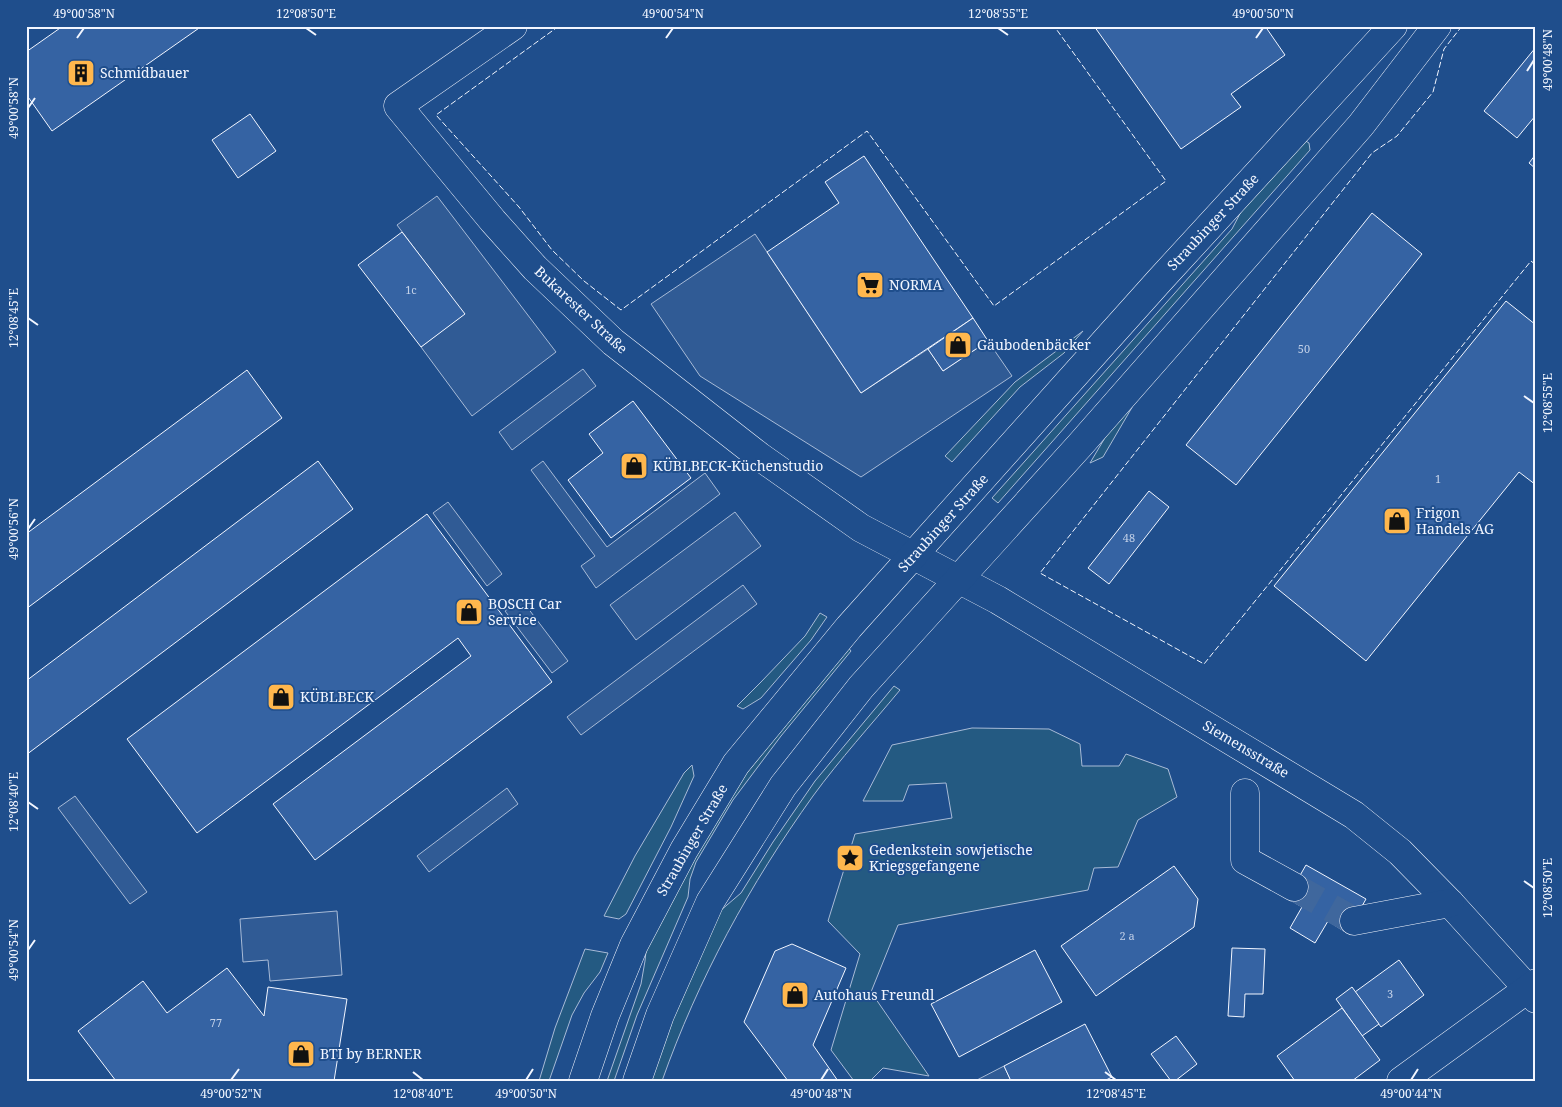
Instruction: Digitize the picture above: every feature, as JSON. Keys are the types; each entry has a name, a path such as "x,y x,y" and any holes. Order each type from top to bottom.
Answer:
{"main road":[{"name":"Bukarester Straße","path":"513,26 398,106 493,221 535,268 613,342 759,456 861,528 914,555"},
{"name":"Straubinger Straße","path":"583,1081 605,1016 634,945 684,850 736,764 849,627 1159,282 1393,26"},
{"path":"637,1081 660,1015 710,902 783,786 861,687 1080,445 1355,132 1436,26"},
{"name":"Siemensstraße","path":"914,555 1006,604 1354,815 1400,852 1533,990"},
{"path":"1245,794 1245,860 1294,887"},
{"path":"1354,921 1450,903"},
{"path":"1401,1081 1533,990"}],"shaded area":[{"path":"1299,137 1309,143 1310,150 998,503 992,498 1232,229 1256,183"},
{"path":"437,196 556,352 472,416 421,347 464,314 397,225"},
{"path":"755,234 861,393 928,349 943,371 988,341 1012,376 861,477 700,376 651,304"},
{"path":"1083,331 1064,353 1020,387 952,462 945,456 1015,382"},
{"path":"583,369 596,386 512,450 499,432"},
{"path":"1134,404 1103,457 1090,463 1119,414"},
{"path":"543,461 607,547 705,473 720,494 596,588 581,566 595,556 531,470"},
{"path":"448,502 502,574 487,586 433,513"},
{"path":"735,512 761,546 636,640 610,605"},
{"path":"743,585 757,604 581,735 567,717"},
{"path":"521,599 568,661 552,673 505,611"},
{"path":"820,613 827,617 811,640 761,698 743,709 737,706 805,636"},
{"path":"847,646 851,651 781,736 733,800 696,862 690,879 688,897 637,1015 614,1081 607,1081 641,984 647,941 727,798"},
{"path":"894,686 900,690 823,782 768,863 727,933 709,969 676,1043 662,1081 647,1081 713,917 741,893 815,781"},
{"path":"972,728 1049,729 1080,744 1082,766 1119,766 1126,754 1168,769 1177,797 1138,820 1118,867 1094,868 1088,890 898,925 871,992 929,1076 883,1068 870,1081 854,1081 831,1050 860,954 828,921 855,834 952,818 946,783 909,785 903,801 863,801 892,745"},
{"path":"692,765 694,776 671,827 626,914 619,919 604,916 635,856 684,773"},
{"path":"507,788 518,804 429,872 417,856"},
{"path":"75,796 147,892 130,904 58,808"},
{"path":"337,911 342,975 270,981 268,960 243,962 240,919"},
{"path":"585,949 608,953 600,972 584,993 572,1015 549,1081 539,1081 555,1028"},
{"path":"1004,1066 1011,1081 975,1081"}],"building":[{"name":"Schmidbauer","path":"63,26 202,26 52,131 26,94 26,52"},
{"path":"1094,26 1265,26 1285,55 1231,94 1241,107 1181,149"},
{"path":"1536,47 1536,115 1517,138 1484,111"},
{"path":"250,114 276,151 238,178 212,140"},
{"path":"1536,154 1536,169 1529,163"},
{"name":"NORMA","path":"864,156 973,318 861,393 767,252 839,203 825,182"},
{"path":"1372,213 1422,254 1236,485 1186,445"},
{"path":"402,232 465,314 421,347 358,265"},
{"path":"1506,301 1536,325 1536,485 1519,472 1366,661 1274,586"},
{"name":"Gäubodenbäcker","path":"973,318 988,341 943,371 928,349"},
{"path":"247,370 282,418 26,609 26,534"},
{"name":"KÜBLBECK-Küchenstudio","path":"633,401 691,478 611,538 568,480 603,453 589,434"},
{"path":"318,461 353,509 26,755 26,681"},
{"path":"1149,491 1169,507 1109,584 1088,568"},
{"name":"KÜBLBECK","path":"427,514 552,682 315,860 273,804 471,656 458,638 197,833 127,739"},
{"path":"1306,865 1366,899 1347,933 1328,921 1315,943 1290,928 1302,907 1287,898"},
{"path":"1174,866 1198,899 1194,927 1096,996 1061,946"},
{"name":"Autohaus Freundl","path":"792,944 846,968 813,1045 838,1081 788,1081 744,1022 775,951"},
{"path":"1232,948 1265,949 1263,994 1245,994 1244,1017 1228,1016"},
{"path":"1035,950 1062,1002 959,1057 931,1004"},
{"path":"1399,960 1424,995 1381,1027 1355,992"},
{"path":"227,968 264,1016 268,987 347,999 334,1081 116,1081 78,1031 143,981 167,1013"},
{"path":"1352,987 1379,1024 1362,1036 1336,999"},
{"path":"1342,1008 1380,1060 1352,1081 1295,1081 1277,1056"},
{"path":"1085,1024 1112,1077 1104,1081 1011,1081 1004,1066"},
{"path":"1176,1036 1197,1064 1175,1081 1171,1081 1151,1054"}],"tunnel":[{"path":"1294,887 1354,921"}],"fence":[{"path":"559,26 436,115 519,207 552,250 584,281 621,310 867,131 994,306 1166,181 1054,26"},
{"path":"1462,26 1444,49 1433,92 1397,136 1372,153 1040,573 1204,664 1531,261 1536,265"}],"place":[{"name":"Schmidbauer","path":"81,73"},
{"name":"NORMA","path":"870,285"},
{"name":"Gäubodenbäcker","path":"958,345"},
{"name":"KÜBLBECK-Küchenstudio","path":"634,466"},
{"name":"Frigon Handels AG","path":"1397,521"},
{"name":"BOSCH Car Service","path":"469,612"},
{"name":"KÜBLBECK","path":"281,697"},
{"name":"Gedenkstein sowjetische Kriegsgefangene","path":"850,858"},
{"name":"Autohaus Freundl","path":"795,995"},
{"name":"BTI by BERNER","path":"301,1054"}]}
